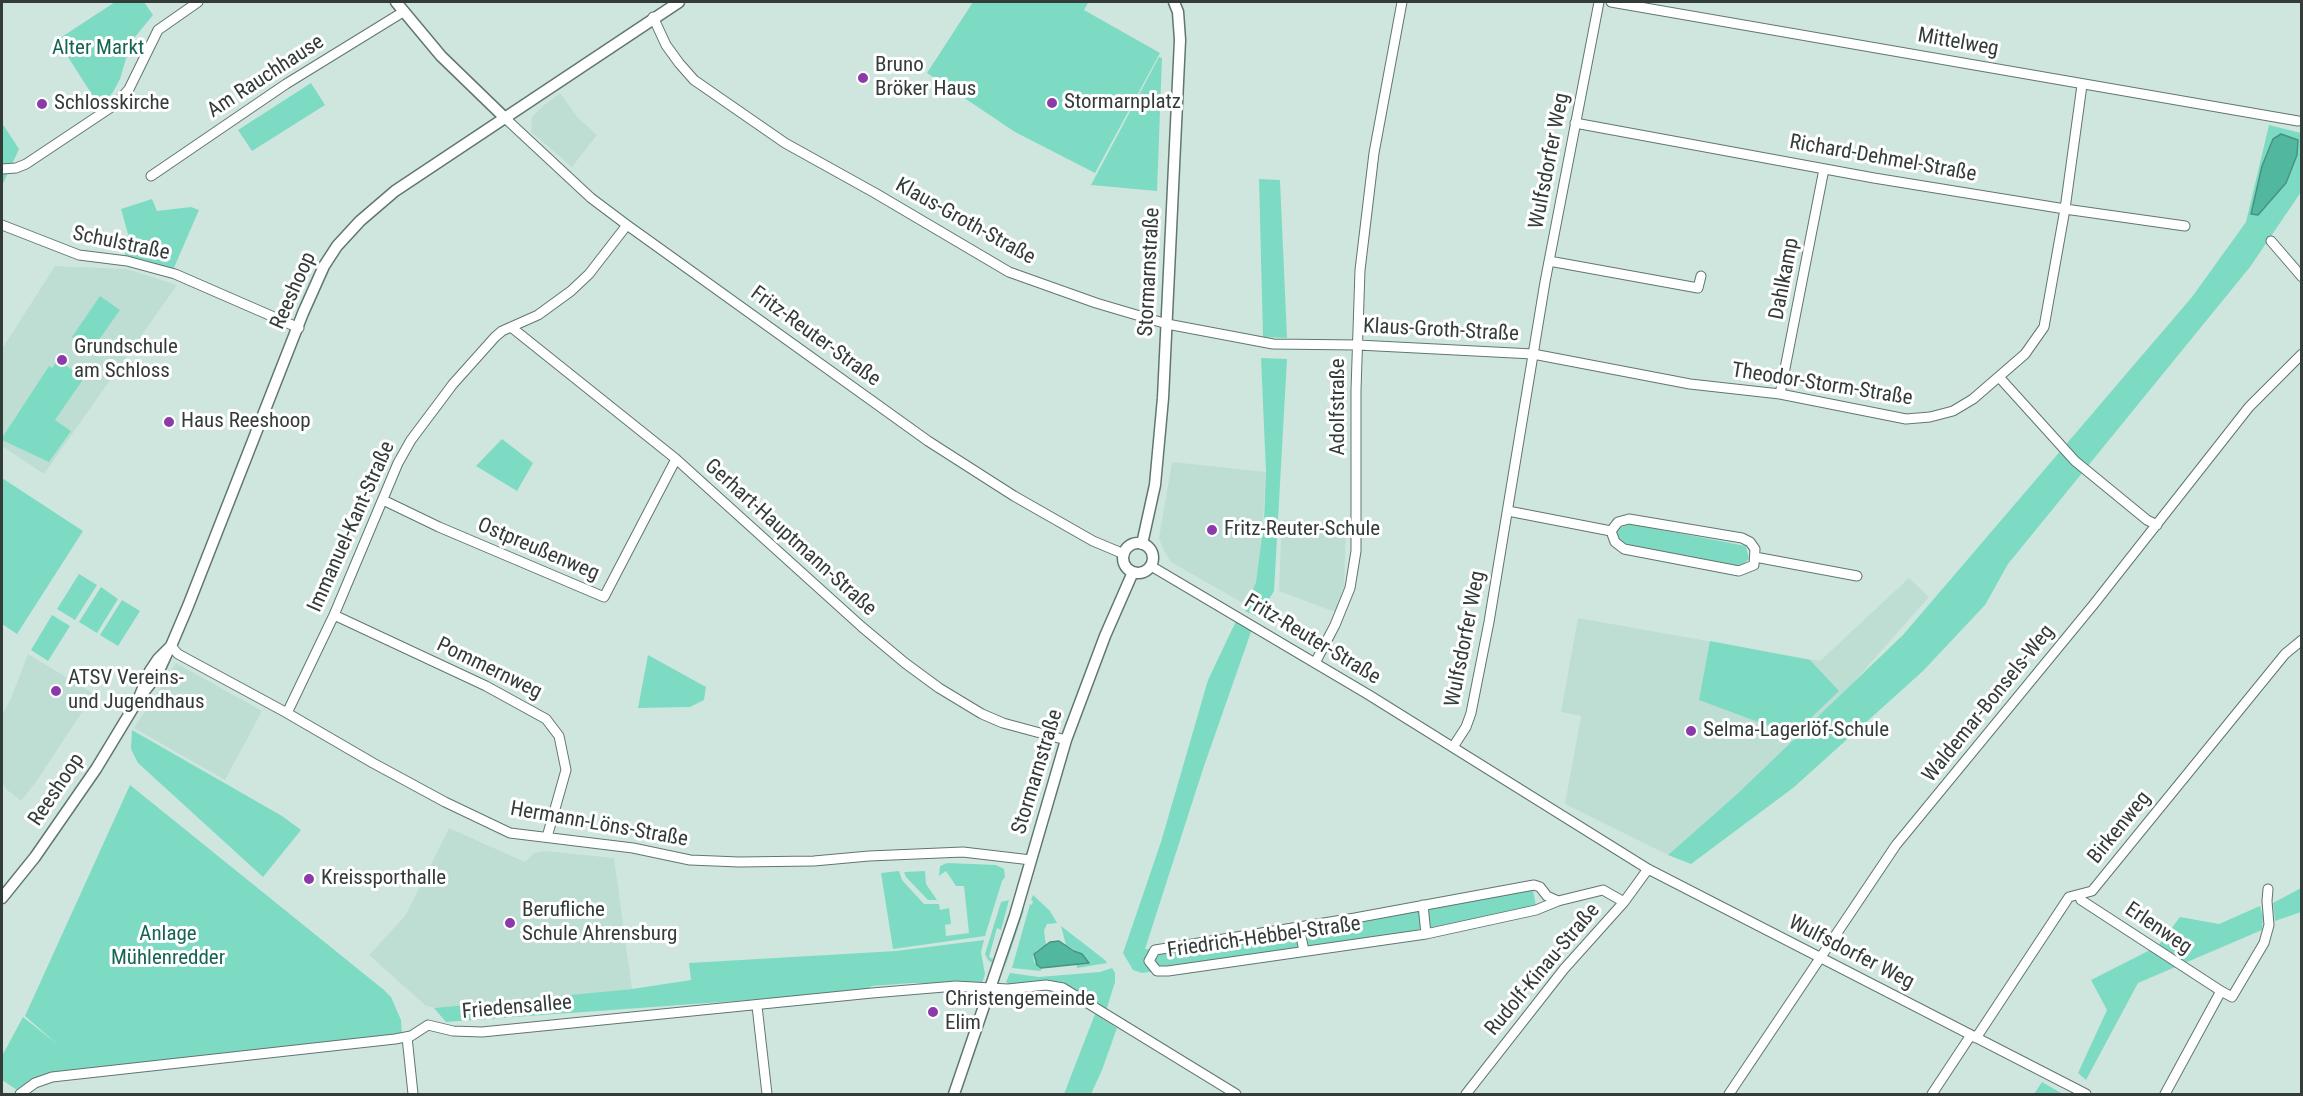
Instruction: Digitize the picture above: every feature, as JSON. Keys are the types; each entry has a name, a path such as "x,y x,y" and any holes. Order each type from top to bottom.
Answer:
{"street":[{"path":"2,169 16,168 26,164 116,104 129,89 158,30 198,2"},
{"path":"396,2 448,63 505,118"},
{"name":"Reeshoop","path":"2,898 35,857 82,790 139,698 150,671 170,647 298,327 324,266 342,241 360,221 395,191 653,17 679,2"},
{"name":"Stormarnstraße","path":"1142,544 1153,497 1158,457 1167,324 1180,40 1178,12 1174,2"},
{"name":"Adolfstraße","path":"1316,663 1350,588 1356,551 1360,270 1373,164 1402,2"},
{"name":"Wulfsdorfer Weg","path":"1599,2 1549,261 1508,512 1471,713 1466,727 1453,747 1648,869 2086,1095"},
{"name":"Mittelweg","path":"1611,2 2298,121"},
{"name":"Am Rauchhause","path":"151,176 286,84 403,12"},
{"name":"Klaus-Groth-Straße","path":"653,17 672,54 694,80 785,143 1009,272 1096,303 1167,324 1274,344 1358,345 1533,354"},
{"name":"Theodor-Storm-Straße","path":"1533,354 1690,384 1780,394 1906,419 1930,417 1953,411 1974,399 2000,378 2025,354 2044,327 2065,209 2082,85"},
{"name":"Fritz-Reuter-Straße","path":"505,118 591,198 928,441 1014,496 1093,541 1124,554"},
{"name":"Richard-Dehmel-Straße","path":"1575,123 1824,169 2065,209 2185,226"},
{"name":"Dahlkamp","path":"1780,394 1824,169"},
{"name":"Schulstraße","path":"2,225 79,255 127,261 175,274 298,327"},
{"name":"Immanuel-Kant-Straße","path":"287,713 334,615 398,463 420,428 479,353 495,337 538,315 571,291 589,274 627,225"},
{"path":"2271,241 2301,277"},
{"path":"1549,261 1698,288 1701,276"},
{"name":"Gerhart-Hauptmann-Straße","path":"511,327 676,459 862,627 930,682 982,714 1003,723 1066,740"},
{"name":"Waldemar-Bonsels-Weg","path":"1729,1095 1896,845 1977,749 2249,407 2301,354"},
{"path":"2000,378 2075,461 2147,520 2157,525"},
{"name":"Ostpreußenweg","path":"383,500 439,527 604,597 676,459"},
{"path":"1508,512 1611,531"},
{"path":"1629,519 1742,538 1750,542 1755,549 1754,566 1739,571 1624,549 1615,542 1611,531 1618,522 1629,519"},
{"path":"1142,544 1152,552 1153,560 1143,572 1133,572 1125,564 1124,554 1130,545 1142,544"},
{"path":"1755,557 1857,576"},
{"name":"Fritz-Reuter-Straße","path":"1150,566 1316,663 1453,747"},
{"name":"Stormarnstraße","path":"954,1095 992,989 1066,740 1105,636 1133,572"},
{"name":"Pommernweg","path":"334,615 486,686 546,719 559,736 566,770 547,837"},
{"name":"Birkenweg","path":"1932,1095 2069,897 2092,891 2285,654 2301,640"},
{"name":"Hermann-Löns-Straße","path":"170,647 178,654 373,763 454,806 510,832 633,848 690,860 814,861 963,852 1031,860"},
{"name":"Rudolf-Kinau-Straße","path":"1466,1095 1564,969 1624,902 1648,869"},
{"name":"Friedrich-Hebbel-Straße","path":"1558,901 1547,896 1540,887 1534,885 1155,950 1149,962 1157,971 1168,971 1426,934 1536,910 1558,901 1603,890 1624,902"},
{"path":"2165,1095 2221,991 2232,997 2264,943 2269,925 2268,889"},
{"name":"Erlenweg","path":"2079,895 2082,900 2221,991"},
{"path":"1423,905 1426,934"},
{"path":"1299,927 1304,951"},
{"name":"Friedensallee","path":"20,1095 35,1083 52,1077 407,1037 428,1025 470,1033 956,986 992,989 1046,985 1064,988 1232,1094"},
{"path":"757,1006 767,1095"},
{"path":"407,1037 413,1095"}],"shaded area":[{"path":"560,93 578,118 597,135 572,167 531,132 532,117"},
{"path":"2281,134 2298,140 2297,155 2286,183 2258,215 2251,214 2262,166 2273,139"},
{"name":"Grundschule am Schloss","path":"55,266 127,269 177,285 44,474 2,446 2,349"},
{"name":"Fritz-Reuter-Schule","path":"1172,462 1266,472 1261,552 1256,582 1248,606 1171,562 1164,551 1159,538"},
{"path":"1282,520 1346,522 1344,587 1335,612 1279,591"},
{"name":"Selma-Lagerlöf-Schule","path":"1909,578 1929,597 1852,684 1736,795 1668,855 1565,804 1581,716 1561,712 1578,618 1820,661"},
{"path":"28,654 94,694 21,801 5,788 2,779 2,715"},
{"path":"176,663 262,711 225,780 134,728"},
{"name":"Berufliche Schule Ahrensburg","path":"449,828 525,862 534,853 545,851 614,858 632,989 434,1008 426,1006 369,955 405,916"},
{"path":"1059,941 1082,954 1089,963 1041,968 1037,965 1034,954 1050,942"}],"green space":[{"name":"Alter Markt","path":"115,2 144,2 153,15 131,42 120,79 113,92 100,107 57,40"},
{"name":"Stormarnplatz","path":"973,2 1086,2 1088,3 1084,10 1160,53 1095,173 1015,132 927,73"},
{"path":"1159,57 1162,58 1157,191 1091,185"},
{"path":"311,83 325,105 252,151 238,130"},
{"path":"2,123 19,149 2,186"},
{"path":"2269,125 2301,133 2301,192 2250,267 2008,564 1985,605 1923,671 1793,788 1691,864 1668,855 1736,795 1903,635 2192,297 2246,222"},
{"path":"1259,179 1280,180 1287,338 1263,337"},
{"path":"152,199 157,211 191,207 199,210 173,270 125,255 128,234 121,209"},
{"path":"100,296 120,310 91,351 72,337"},
{"path":"1261,358 1287,359 1274,591 1258,617 1245,611 1256,582 1264,522 1266,472"},
{"path":"58,360 84,378 55,420 71,431 49,462 2,438 49,366 52,368"},
{"path":"502,439 533,463 517,491 476,466"},
{"path":"2,478 83,531 17,634 2,624"},
{"path":"1631,524 1746,546 1749,559 1741,566 1631,547 1622,544 1617,538 1617,533 1619,528"},
{"path":"79,574 97,585 75,620 57,609"},
{"path":"101,587 118,599 97,633 79,622"},
{"path":"122,600 140,611 118,646 100,635"},
{"path":"52,615 70,626 48,661 31,650"},
{"path":"1236,621 1252,629 1203,769 1145,949 1168,950 1515,891 1533,890 1536,906 1362,940 1142,973 1133,970 1123,953 1161,842 1208,680"},
{"path":"1710,641 1810,660 1839,691 1793,735 1699,700"},
{"path":"648,655 706,687 704,700 690,707 638,708"},
{"path":"132,730 282,816 301,830 263,877 138,763 131,749"},
{"name":"Anlage Mühlenredder","path":"130,785 384,990 391,997 401,1020 402,1035 48,1073 17,1090 2,1080 2,1056 23,1017 57,1044 25,1016"},
{"path":"947,863 996,865 1004,869 1005,877 985,936 893,949 881,873 899,871 902,880 924,904 939,904 940,910 949,908 951,924 945,925 946,936 969,933 964,886 956,886 946,871 939,876 940,866"},
{"path":"925,871 926,884 937,900 928,900 904,872"},
{"path":"2301,888 2301,912 2275,921 2273,903"},
{"path":"1033,895 1050,911 1057,923 1047,924 1044,931 1046,945 1036,951 1033,956 1034,962 1041,968 1041,971 1012,968 1030,904 1032,905"},
{"path":"1009,900 1001,930 997,928 989,957 993,959 992,963 985,954 1001,902"},
{"path":"2260,906 2263,916 2262,930 2138,983 2086,1080 2078,1073 2107,1010 2091,980 2158,946 2180,917 2219,924"},
{"path":"1021,909 1024,910 1005,967 1005,966"},
{"path":"1061,926 1107,963 1077,968 1076,964 1089,963 1082,954 1066,945"},
{"path":"984,940 981,952 985,974 982,984 912,983 872,986 867,989 818,995 446,1022 434,1008 632,989 691,980 689,963 896,951"},
{"path":"1112,968 1115,973 1115,982 1106,1011 1064,986 1010,985 1006,982 1010,973 1039,977 1100,972"},
{"path":"1095,1014 1117,1028 1102,1070 1091,1094 1064,1094"},
{"path":"2042,1082 2063,1094 2034,1094"}],"place":[{"name":"Bruno Bröker Haus","path":"863,78"},
{"name":"Stormarnplatz","path":"1052,103"},
{"name":"Schlosskirche","path":"42,104"},
{"name":"Grundschule am Schloss","path":"62,360"},
{"name":"Haus Reeshoop","path":"169,422"},
{"name":"Fritz-Reuter-Schule","path":"1212,530"},
{"name":"ATSV Vereins- und Jugendhaus","path":"56,691"},
{"name":"Selma-Lagerlöf-Schule","path":"1691,731"},
{"name":"Kreissporthalle","path":"309,879"},
{"name":"Berufliche Schule Ahrensburg","path":"510,923"},
{"name":"Christengemeinde Elim","path":"933,1012"}]}
